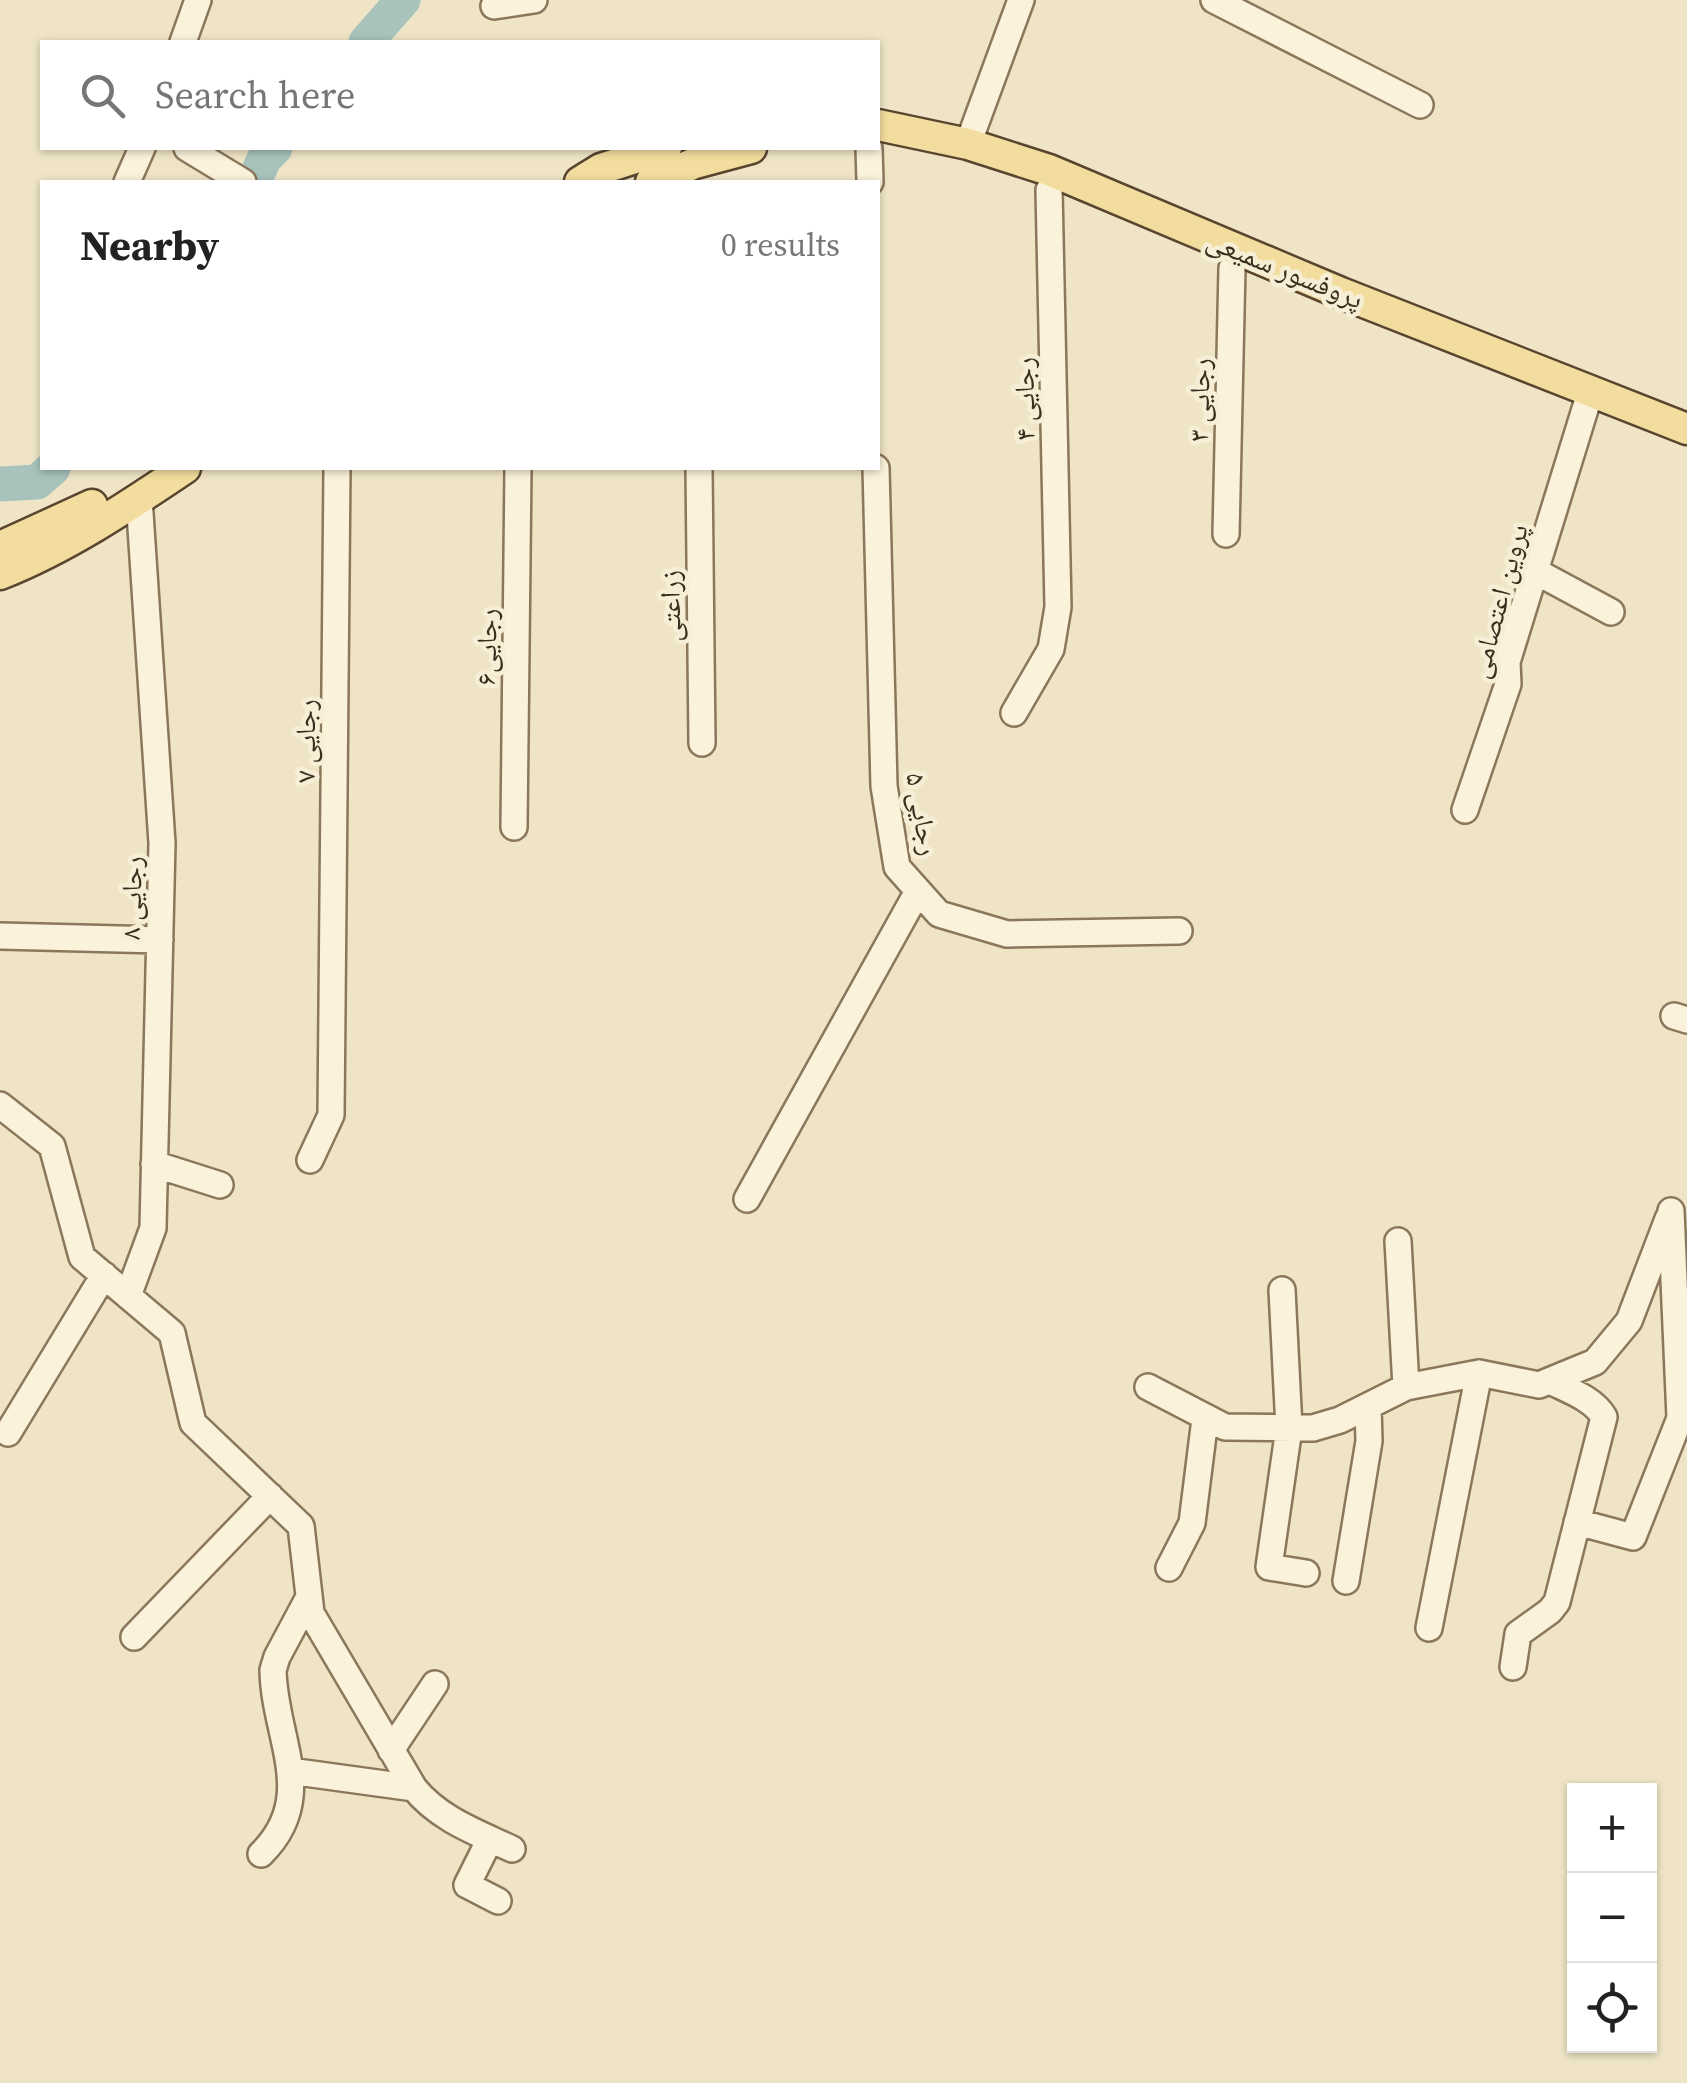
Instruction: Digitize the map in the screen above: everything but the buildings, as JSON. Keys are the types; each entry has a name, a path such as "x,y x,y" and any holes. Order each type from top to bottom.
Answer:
{"main road":[{"name":"پروفسور سمیعی","path":"880,125 968,144 1049,170 1341,293 1687,429"},
{"name":"پروفسور سمیعی","path":"880,143 962,160 1049,190 1232,268 1687,447"},
{"path":"584,180 660,150"},
{"path":"660,180 695,173 747,150"},
{"path":"0,547 84,511 146,470"},
{"path":"0,574 26,564 182,470"}],"street":[{"path":"183,40 198,0"},
{"path":"494,6 534,0"},
{"path":"968,144 1021,0"},
{"path":"1214,0 1420,106"},
{"path":"128,180 141,150"},
{"path":"869,150 870,180"},
{"path":"198,153 240,180"},
{"name":"رجایی ۴","path":"1014,713 1050,649 1058,607 1049,190"},
{"name":"رجایی ۳","path":"1226,534 1232,268"},
{"name":"پروین اعتصامی","path":"1465,810 1508,684 1506,662 1586,406"},
{"name":"رجایی ۷","path":"310,1160 331,1115 336,470"},
{"name":"رجایی۶","path":"514,827 518,470"},
{"name":"زراعتی","path":"699,470 702,743"},
{"name":"رجایی ۵","path":"876,470 884,786 897,867 939,914 1007,934 1180,931"},
{"name":"رجایی ۸","path":"128,1296 153,1228 162,842 139,498"},
{"path":"1535,570 1611,612"},
{"path":"748,1198 918,891"},
{"path":"0,936 160,940"},
{"path":"0,1105 52,1146 82,1257 172,1333 193,1424 301,1526 311,1613 414,1788 432,1808 501,1844 467,1886 498,1901"},
{"path":"154,1164 220,1185"},
{"path":"1148,1387 1225,1428 1290,1428 1326,1426 1406,1387 1479,1373 1539,1385 1595,1362 1629,1321 1679,1211"},
{"path":"1578,1522 1633,1536 1680,1418 1679,1211"},
{"path":"1398,1241 1406,1387"},
{"path":"8,1433 104,1275"},
{"path":"1282,1290 1290,1428 1269,1568 1306,1573"},
{"path":"1429,1628 1479,1373"},
{"path":"1513,1667 1518,1634 1557,1602 1604,1417 1589,1402 1550,1381"},
{"path":"1346,1581 1368,1441 1368,1406"},
{"path":"1170,1568 1192,1523 1206,1419"},
{"path":"134,1637 270,1496"},
{"path":"261,1854 284,1826 290,1800 290,1771 273,1670 276,1657 310,1597"},
{"path":"391,1750 436,1684"},
{"path":"290,1771 414,1788"}],"waterway":[{"path":"368,40 403,0"},
{"path":"255,180 264,159 273,150"},
{"path":"0,484 37,482 51,470"}]}
